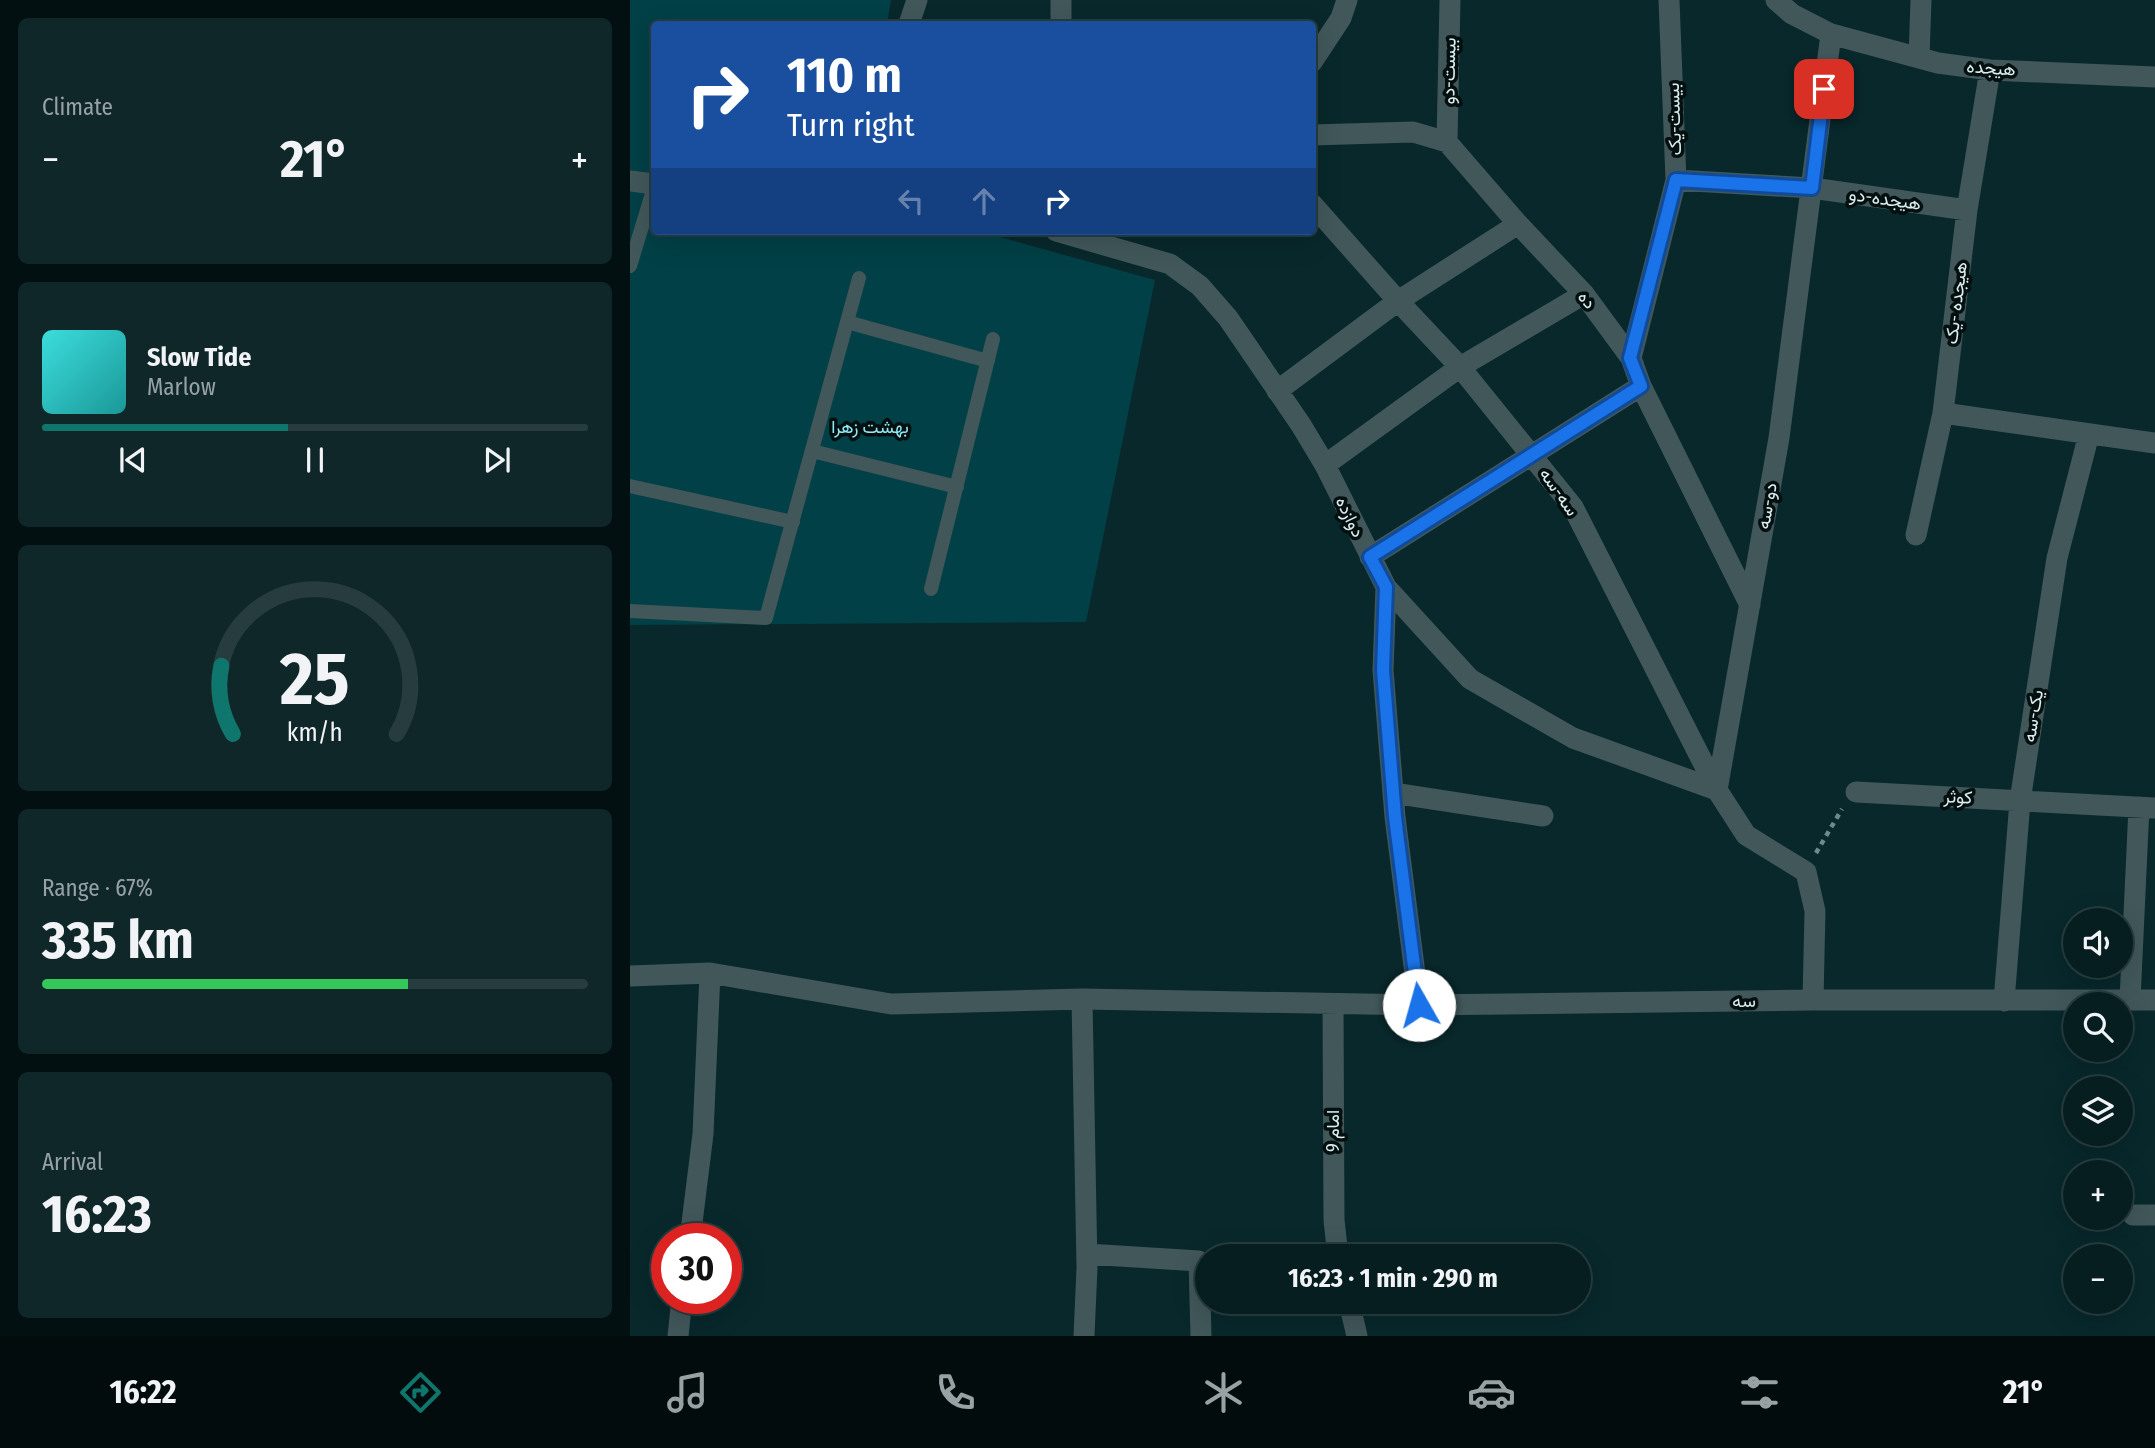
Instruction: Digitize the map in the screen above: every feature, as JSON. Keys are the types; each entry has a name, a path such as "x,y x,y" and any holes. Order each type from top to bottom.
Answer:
{"street":[{"path":"910,21 917,0"},
{"path":"1061,0 1061,21"},
{"path":"1316,56 1342,18 1347,0"},
{"name":"بیست-دو","path":"1447,142 1450,0"},
{"name":"بیست-یک","path":"1630,358 1676,180 1670,0"},
{"path":"1776,0 1792,14 1831,34"},
{"path":"1919,58 1921,0"},
{"name":"هیجده","path":"1831,34 1919,58 1990,70 2155,78"},
{"name":"دو-سه","path":"1717,790 1779,438 1831,34"},
{"name":"هیجده -یک","path":"1916,535 1943,413 1967,210 1990,70"},
{"path":"1316,135 1413,132 1447,142"},
{"name":"ده","path":"1447,142 1518,224 1584,293 1630,358 1641,386 1750,605"},
{"name":"هیجده-دو","path":"1676,180 1812,188 1967,210"},
{"path":"630,181 651,184"},
{"name":"سه-سه","path":"1316,209 1460,367 1573,506 1717,790"},
{"path":"1278,391 1398,301 1518,224"},
{"name":"دوازده","path":"1070,235 1170,264 1200,286 1228,318 1325,465 1386,587 1470,679 1573,738 1717,790"},
{"path":"1325,465 1460,367 1584,293"},
{"path":"1370,557 1641,386"},
{"path":"1943,413 2155,443"},
{"name":"یک-سه","path":"2004,1001 2020,800 2057,558 2088,434"},
{"path":"1386,587 1383,670 1393,793 1419,1005"},
{"path":"1717,790 1745,835 1806,872 1815,911 1813,1000"},
{"name":"کوثر","path":"1856,792 2147,807"},
{"path":"1393,793 1543,816"},
{"path":"2131,992 2147,807"},
{"path":"692,1223 703,1134 710,973"},
{"name":"سه","path":"630,976 710,973 891,1004 1082,999 1333,1005 2063,1001"},
{"path":"1082,999 1087,1254 1084,1336"},
{"name":"سه","path":"2133,1000 2155,1000"},
{"name":"امام 9","path":"1333,1005 1334,1220 1337,1244"},
{"path":"2133,1214 2155,1215"},
{"path":"1087,1254 1199,1261 1201,1336"},
{"path":"678,1336 680,1314"},
{"path":"1352,1314 1357,1336"}],"lane":[{"path":"630,267 651,195"},
{"path":"630,611 766,618 859,278"},
{"path":"847,322 988,361"},
{"path":"931,589 993,339"},
{"path":"812,451 957,487"},
{"path":"630,486 793,522"}],"path":[{"path":"1806,872 1842,809 1856,792"}],"green space":[{"name":"بهشت زهرا","path":"630,0 891,0 888,21 651,21 651,235 992,235 1155,280 1086,622 630,625"}],"route":[{"path":"1419,1005 1395,817 1383,670 1386,587 1370,557 1641,386 1630,358 1676,180 1812,188 1824,89"}]}
